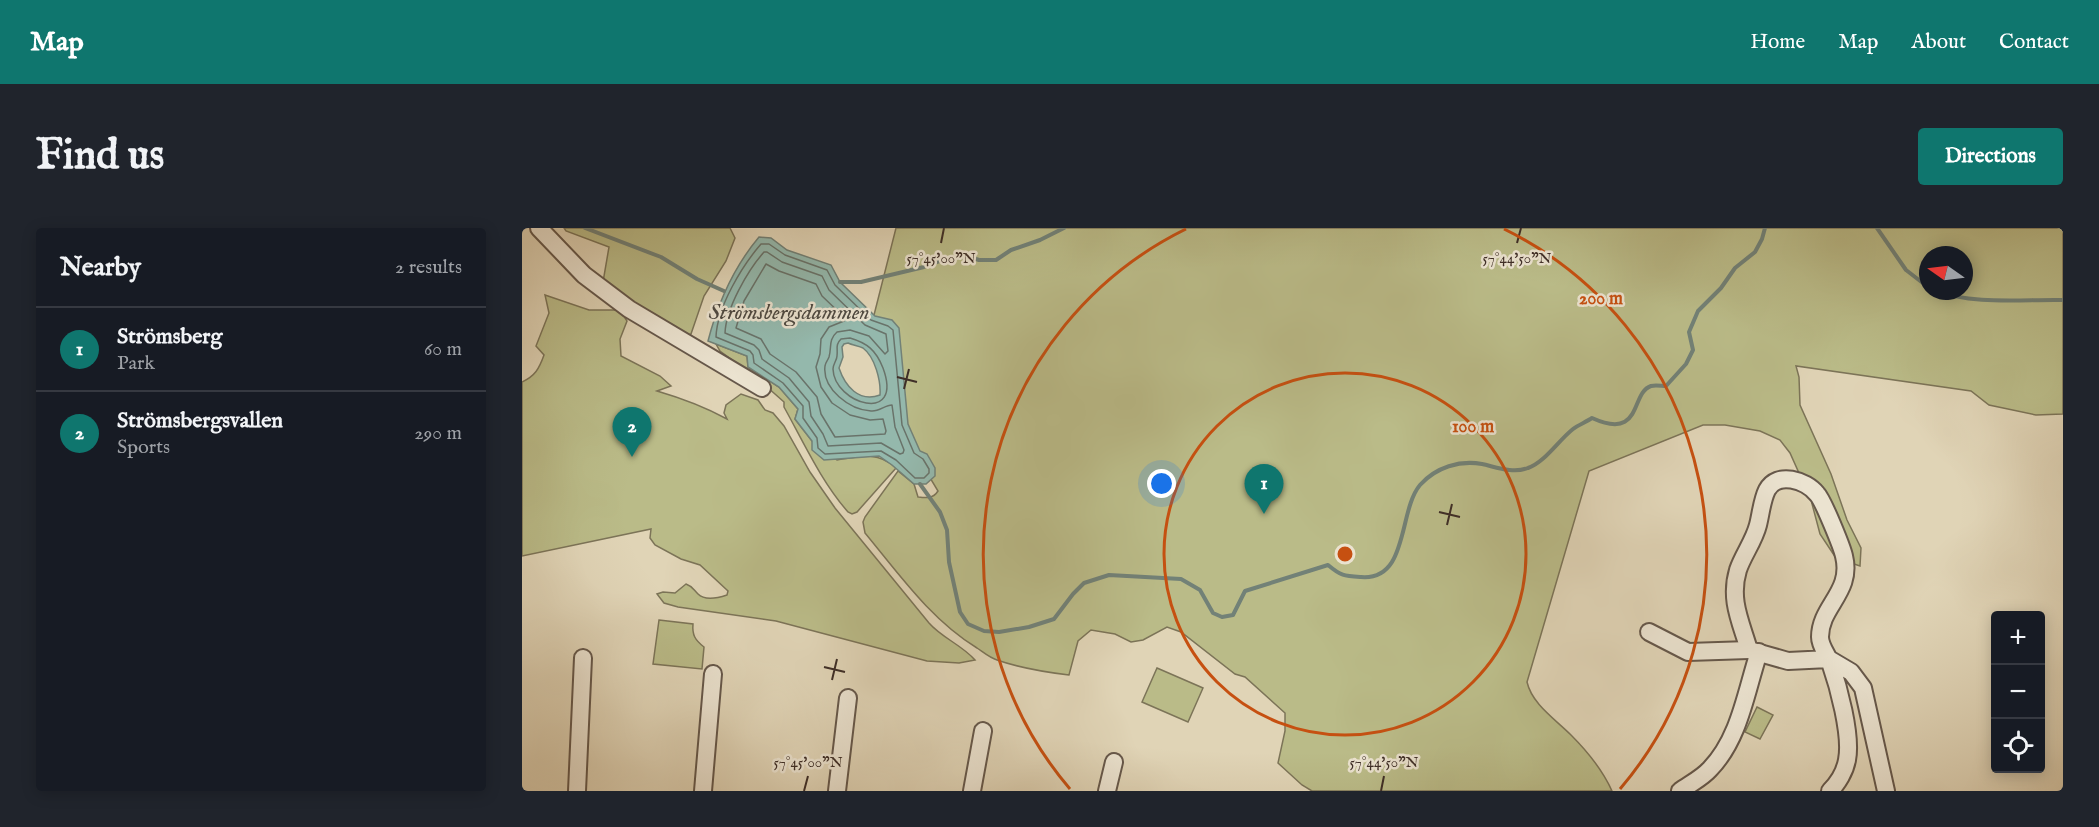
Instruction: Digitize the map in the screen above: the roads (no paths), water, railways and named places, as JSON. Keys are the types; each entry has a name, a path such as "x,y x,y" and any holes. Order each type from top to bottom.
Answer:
{"street":[{"path":"547,231 584,275 629,309 762,388"},
{"path":"1680,791 1709,771 1726,748 1739,720 1754,651 1734,601 1738,571 1757,528 1767,490 1780,478 1793,479 1817,494 1844,554 1846,564 1843,586 1827,613 1820,637 1836,682 1847,735 1847,760 1838,782 1830,791"},
{"path":"1649,632 1688,652 1754,651 1788,661 1829,659 1851,672 1863,688 1886,791"},
{"path":"577,791 583,658"},
{"path":"703,791 713,674"},
{"path":"837,791 848,698"},
{"path":"972,791 982,731"},
{"path":"1107,791 1114,762"}],"water":[{"name":"Strömsbergsdammen","path":"759,237 771,238 787,250 831,265 840,282 875,316 892,320 899,328 908,424 920,451 927,454 935,468 935,476 926,484 914,484 879,456 824,460 812,450 812,441 795,419 798,409 779,387 748,367 747,356 708,341 728,286","holes":["848,343 863,348 871,357 878,376 880,395 872,397 859,395 845,381 839,368 843,357 842,347"]}],"waterway":[{"path":"585,228 661,257 697,279 724,291"},
{"path":"840,282 861,282 924,267 948,258 970,257 979,260 996,260 1011,250 1040,240 1064,228"},
{"path":"920,484 940,512 947,530 949,562 960,612 968,624 984,631 999,632 1029,627 1054,619 1084,583 1109,575 1181,579 1200,590 1213,613 1222,617 1233,615 1245,591 1328,565 1347,576 1376,575 1387,568 1395,557 1408,511 1420,485 1441,469 1457,464 1474,463 1522,470 1540,461 1567,434 1592,418 1608,424 1620,424 1628,420 1645,390 1651,386 1666,386 1686,364 1693,350 1689,332 1698,311 1721,288 1735,268 1755,252 1765,228"},
{"path":"1877,228 1906,270 1919,280"},
{"path":"1973,299 2063,300"}],"place":[{"name":"Strömsbergsvallen","path":"632,457"},
{"name":"Strömsberg","path":"1264,514"}]}
